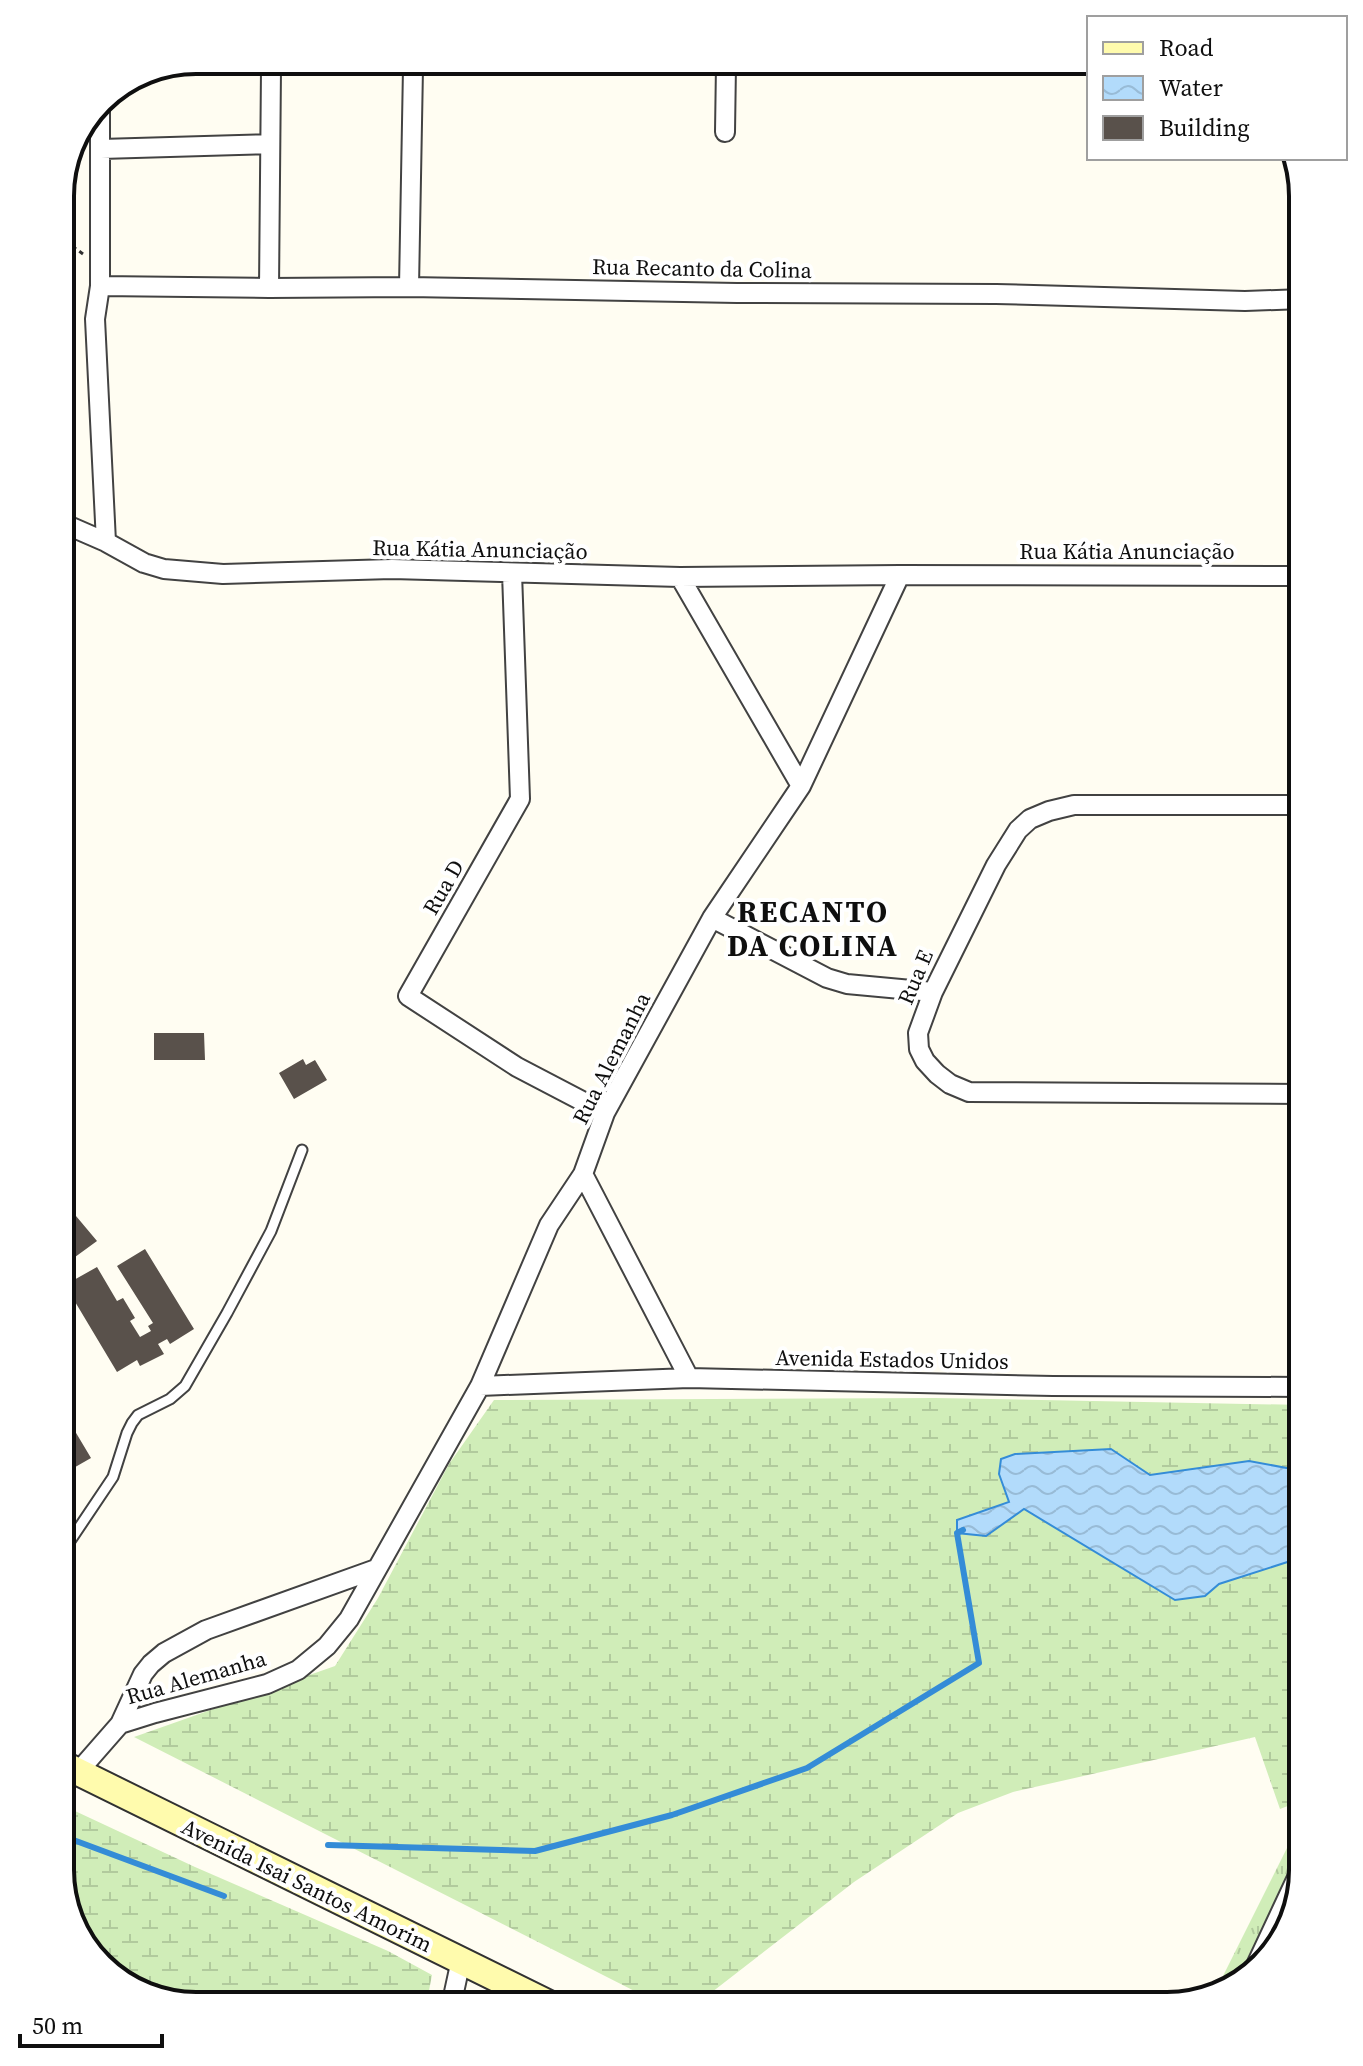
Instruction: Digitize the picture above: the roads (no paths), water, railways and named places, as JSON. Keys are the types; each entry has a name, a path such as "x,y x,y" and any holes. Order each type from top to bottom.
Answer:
{"main road":[{"name":"Avenida Isai Santos Amorim","path":"74,1770 525,1992"}],"street":[{"path":"269,288 271,74"},
{"path":"409,287 413,74"},
{"path":"725,132 726,74"},
{"path":"100,121 100,286 95,319 106,542"},
{"path":"101,149 270,144"},
{"name":"Rua Recanto da Colina","path":"100,286 409,287 1289,299"},
{"name":"Rua Kátia Anunciação","path":"74,528 144,563 164,569 223,574 392,569 680,577 1289,576"},
{"name":"Rua D","path":"512,573 520,799 408,996 517,1067 605,1113"},
{"name":"Rua Alemanha","path":"74,1764 120,1724 267,1684 298,1670 327,1646 349,1619 480,1386 549,1225 583,1174 605,1113 712,918 801,786 900,575"},
{"path":"680,577 801,786"},
{"name":"Rua E","path":"1289,805 1074,805 1030,819 1018,830 996,865 933,992 918,1033 919,1049 925,1061 950,1084 969,1092 1289,1094"},
{"path":"712,918 827,978 847,984 933,992"},
{"path":"583,1174 689,1378"},
{"name":"Avenida Estados Unidos","path":"480,1386 689,1378 1053,1386 1289,1387"},
{"name":"Rua Alemanha","path":"120,1724 143,1674 164,1653 206,1630 376,1569"},
{"path":"454,1992 461,1960"}],"lane":[{"path":"74,1535 113,1477 127,1433 138,1415 179,1393 193,1373 271,1231 302,1150"},
{"path":"1258,1951 1288,1886"}],"water":[{"path":"1111,1449 1150,1475 1249,1461 1289,1468 1289,1562 1219,1584 1205,1596 1175,1600 1024,1509 986,1536 957,1533 957,1520 1009,1502 999,1474 1001,1459 1015,1454"}],"waterway":[{"path":"328,1845 535,1851 672,1815 807,1768 979,1663 957,1533 963,1530"},
{"path":"74,1840 224,1896"}],"district":[{"name":"RECANTO DA COLINA","path":"813,929"}]}
